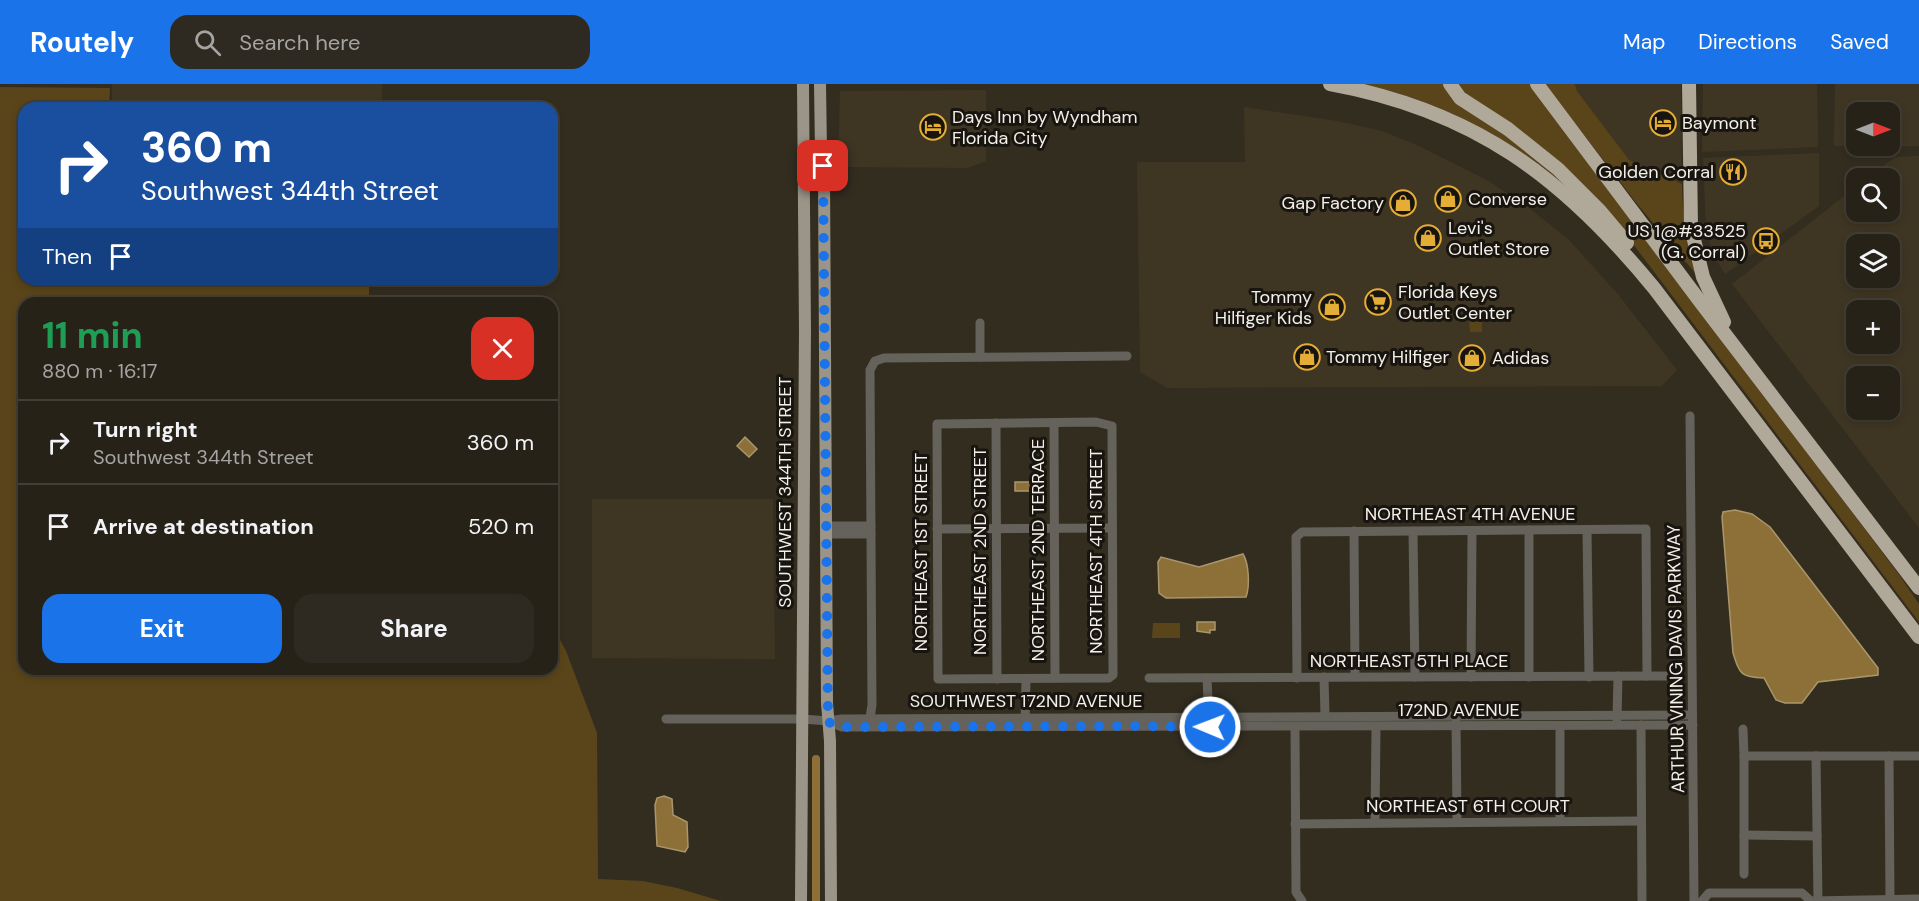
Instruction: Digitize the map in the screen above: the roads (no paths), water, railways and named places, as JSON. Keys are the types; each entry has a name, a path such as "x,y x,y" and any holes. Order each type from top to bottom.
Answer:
{"highway":[{"path":"1330,84 1415,106 1464,126 1510,152 1553,183 1593,219 1624,252 1661,298 1919,637"},
{"path":"1450,84 1460,98 1527,143 1587,196 1653,277 1661,298"},
{"path":"1538,85 1919,588"},
{"path":"1691,88 1689,207 1692,237 1706,286 1724,321 1732,344"}],"main road":[{"name":"SOUTHWEST 344TH STREET","path":"801,901 802,484 805,330 803,84"},
{"path":"820,84 821,151 824,175 831,901"},
{"path":"805,330 825,329"}],"street":[{"path":"980,323 980,357"},
{"path":"870,718 872,705 870,370 872,366 879,359 884,358 1127,356"},
{"name":"ARTHUR VINING DAVIS PARKWAY","path":"1690,416 1694,901"},
{"path":"996,423 1054,423"},
{"name":"NORTHEAST 1ST STREET","path":"996,423 937,424 937,529 938,679 997,679"},
{"name":"NORTHEAST 2ND STREET","path":"996,423 997,679"},
{"name":"NORTHEAST 4TH STREET","path":"1054,423 1104,423 1112,426 1113,675 1109,678 1055,678"},
{"name":"NORTHEAST 2ND TERRACE","path":"1054,423 1055,678"},
{"path":"937,529 1112,528"},
{"path":"826,530 871,530"},
{"path":"1529,530 1529,677"},
{"name":"NORTHEAST 4TH AVENUE","path":"1297,678 1296,537 1302,532 1529,530 1646,530 1647,676"},
{"path":"1587,530 1589,676"},
{"path":"1354,531 1355,676"},
{"path":"1413,531 1415,677"},
{"path":"1471,677 1472,531"},
{"path":"1617,720 1618,676"},
{"name":"NORTHEAST 5TH PLACE","path":"1149,678 1669,676"},
{"path":"1324,677 1325,716"},
{"path":"1025,722 1026,678"},
{"path":"997,679 1055,678"},
{"path":"1207,678 1209,722"},
{"name":"172ND AVENUE","path":"1224,722 1295,727 1560,726 1692,715"},
{"name":"172ND AVENUE","path":"1224,722 1325,716 1456,716 1617,720 1641,726 1693,725"},
{"path":"1456,716 1457,822"},
{"name":"SOUTHWEST 172ND AVENUE","path":"828,722 842,718 1025,722 1224,722"},
{"name":"SOUTHWEST 172ND AVENUE","path":"666,719 803,719 828,722 842,727 1025,722"},
{"path":"1560,726 1560,821"},
{"path":"1641,726 1642,901"},
{"path":"1295,727 1296,892 1301,900"},
{"path":"1375,823 1376,727"},
{"path":"1743,729 1744,874"},
{"path":"1744,756 1919,756"},
{"path":"1816,756 1818,901"},
{"path":"1889,756 1890,900"},
{"name":"NORTHEAST 6TH COURT","path":"1295,824 1641,822"},
{"path":"1744,835 1817,836"},
{"path":"1701,901 1709,893 1779,897 1802,893 1810,901 1919,899"}],"waterway":[{"path":"816,759 816,901"}],"place":[{"name":"Baymont","path":"1663,123"},
{"name":"Days Inn by Wyndham Florida City","path":"933,127"},
{"name":"Golden Corral","path":"1733,172"},
{"name":"Converse","path":"1448,199"},
{"name":"Gap Factory","path":"1403,203"},
{"name":"Levi's Outlet Store","path":"1428,238"},
{"name":"US 1@#33525 (G. Corral)","path":"1766,241"},
{"name":"Florida Keys Outlet Center","path":"1378,302"},
{"name":"Tommy Hilfiger Kids","path":"1332,307"},
{"name":"Tommy Hilfiger","path":"1307,357"},
{"name":"Adidas","path":"1472,358"}]}
